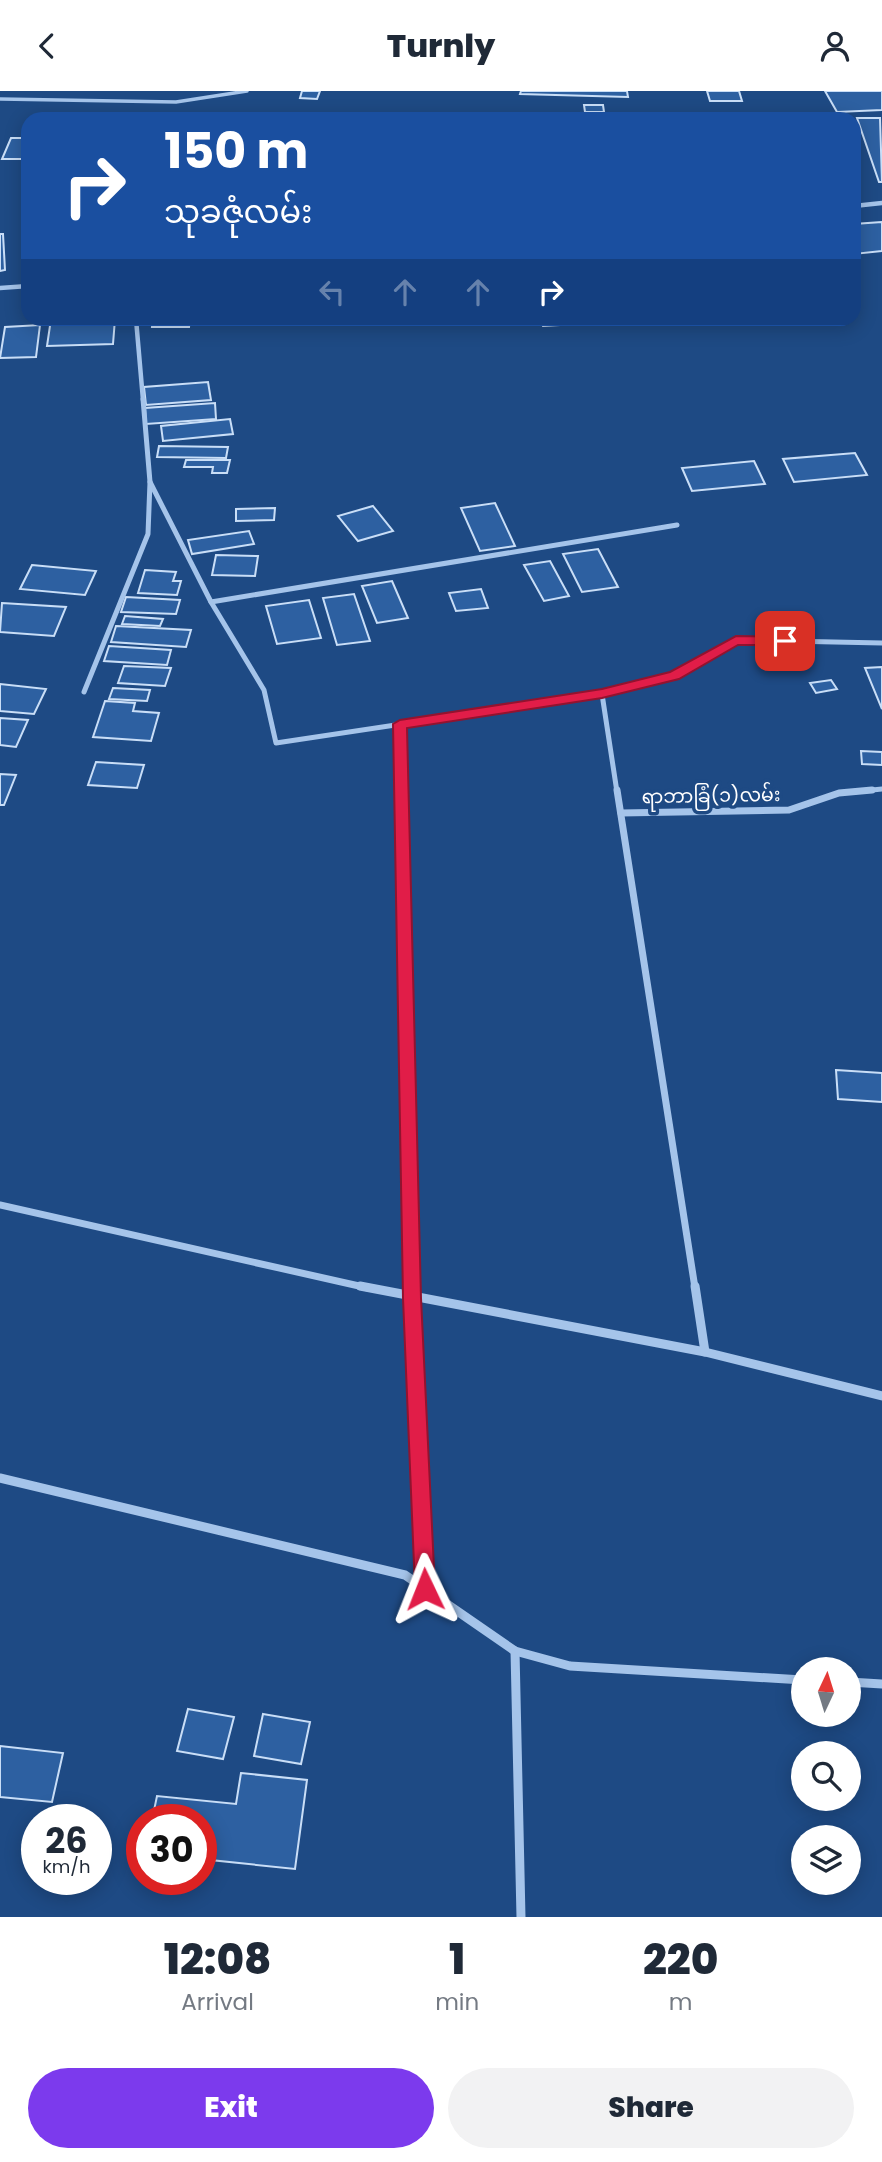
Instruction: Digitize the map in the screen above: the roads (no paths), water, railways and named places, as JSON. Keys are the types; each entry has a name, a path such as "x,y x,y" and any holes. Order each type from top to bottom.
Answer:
{"street":[{"path":"861,205 882,203"},
{"path":"0,288 21,286"},
{"path":"84,692 148,534 150,482 137,326"},
{"path":"150,482 211,602 264,690 276,743 602,694 675,675 736,641 882,643"},
{"path":"211,602 677,525"},
{"path":"602,694 705,1352"},
{"path":"400,724 412,1298 425,1589"},
{"name":"ရာဘာခြံ(၁)လမ်း","path":"621,813 789,810 839,793 882,789"},
{"path":"0,1205 412,1298 705,1352 882,1397"},
{"path":"0,1478 405,1575 515,1651 570,1666 791,1679"},
{"path":"515,1651 522,1917"},
{"path":"861,1683 882,1684"}],"lane":[{"path":"0,99 176,102 247,91"}]}
